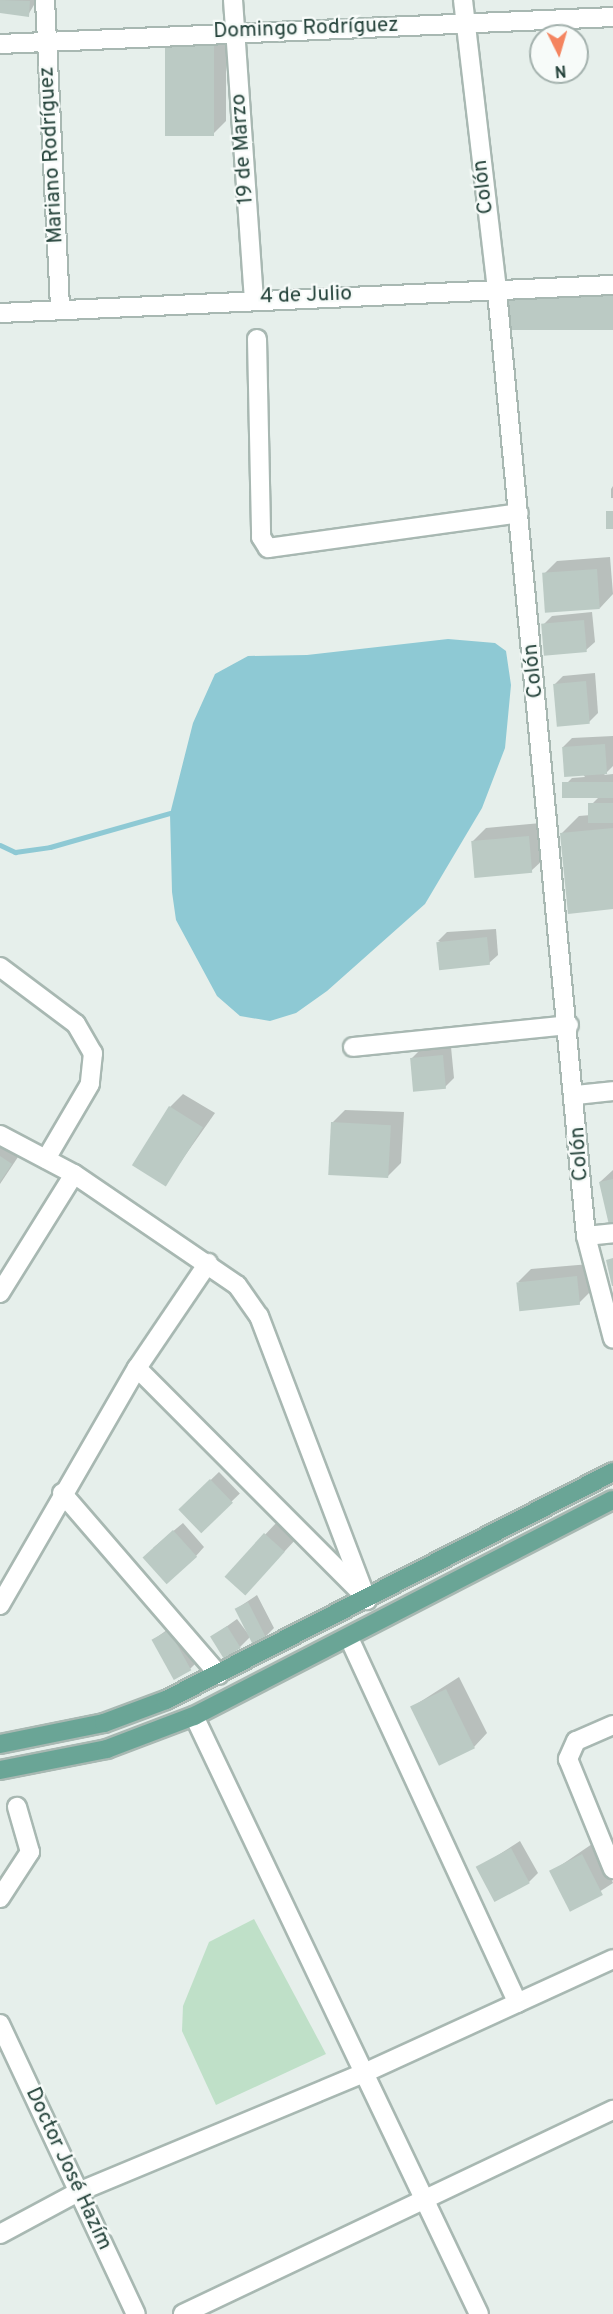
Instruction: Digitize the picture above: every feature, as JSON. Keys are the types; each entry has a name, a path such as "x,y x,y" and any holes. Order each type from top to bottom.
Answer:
{"main road":[{"path":"0,1744 104,1723 219,1675 613,1472"},
{"path":"0,1770 107,1749 194,1716 613,1500"}],"street":[{"name":"Mariano Rodríguez","path":"45,0 60,310"},
{"name":"19 de Marzo","path":"233,0 254,298"},
{"name":"Colón","path":"463,0 497,291 576,1095 586,1236 613,1339"},
{"name":"Domingo Rodríguez","path":"0,44 613,17"},
{"name":"4 de Julio","path":"0,314 254,298 613,285"},
{"path":"257,339 261,537 268,548 519,513"},
{"path":"0,967 76,1024 93,1053 90,1084 46,1159"},
{"path":"352,1047 569,1025"},
{"path":"576,1095 613,1091"},
{"path":"0,1135 74,1174 208,1263 237,1285 259,1316 368,1600"},
{"path":"0,1293 74,1174"},
{"path":"586,1236 613,1233"},
{"path":"0,1605 62,1493 137,1368 208,1263"},
{"path":"137,1368 368,1600"},
{"path":"62,1493 219,1675"},
{"path":"349,1638 519,2003"},
{"path":"194,1716 362,2074 479,2314"},
{"path":"613,1725 576,1741 568,1759 613,1869"},
{"path":"0,1898 30,1852 18,1807"},
{"path":"0,2234 78,2192 362,2074 613,1959"},
{"name":"Doctor José Hazím","path":"0,2024 136,2314"},
{"path":"183,2314 613,2110"}],"green space":[{"path":"254,1919 326,2054 216,2105 182,2031 183,2006 209,1942"}],"water":[{"path":"448,639 495,643 506,651 511,685 505,748 482,808 425,904 327,991 296,1013 270,1021 240,1016 217,996 176,920 172,892 170,814 193,723 215,674 248,656 307,655"}],"building":[{"path":"0,0 30,1 29,17 0,13"},
{"path":"165,44 214,44 214,136 165,136"},
{"path":"509,292 613,292 613,330 509,330"},
{"path":"606,511 613,511 613,529 606,529"},
{"path":"597,569 600,609 545,613 542,573"},
{"path":"584,620 587,652 544,656 541,624"},
{"path":"586,681 590,724 557,727 553,684"},
{"path":"605,744 607,774 564,777 562,747"},
{"path":"562,782 613,782 613,798 562,798"},
{"path":"588,803 613,803 613,823 588,823"},
{"path":"613,828 613,909 568,914 560,833"},
{"path":"529,836 532,873 474,878 471,841"},
{"path":"487,937 490,965 439,970 436,942"},
{"path":"443,1055 446,1089 413,1092 410,1058"},
{"path":"169,1106 203,1127 166,1187 132,1165"},
{"path":"331,1122 391,1125 388,1178 328,1175"},
{"path":"0,1156 12,1164 0,1182"},
{"path":"613,1179 613,1224 609,1225 599,1182"},
{"path":"613,1258 613,1286 612,1286 606,1260"},
{"path":"577,1276 580,1305 519,1311 516,1282"},
{"path":"210,1479 233,1503 201,1533 178,1510"},
{"path":"173,1530 197,1557 167,1584 143,1557"},
{"path":"264,1533 285,1552 245,1596 225,1577"},
{"path":"248,1602 266,1638 253,1644 235,1609"},
{"path":"227,1626 241,1648 224,1659 210,1637"},
{"path":"169,1630 191,1670 174,1680 152,1640"},
{"path":"446,1689 475,1748 439,1766 410,1707"},
{"path":"511,1848 530,1883 494,1902 476,1867"},
{"path":"582,1854 603,1895 570,1912 549,1871"}],"waterway":[{"path":"0,845 15,852 50,847 170,813"}]}
